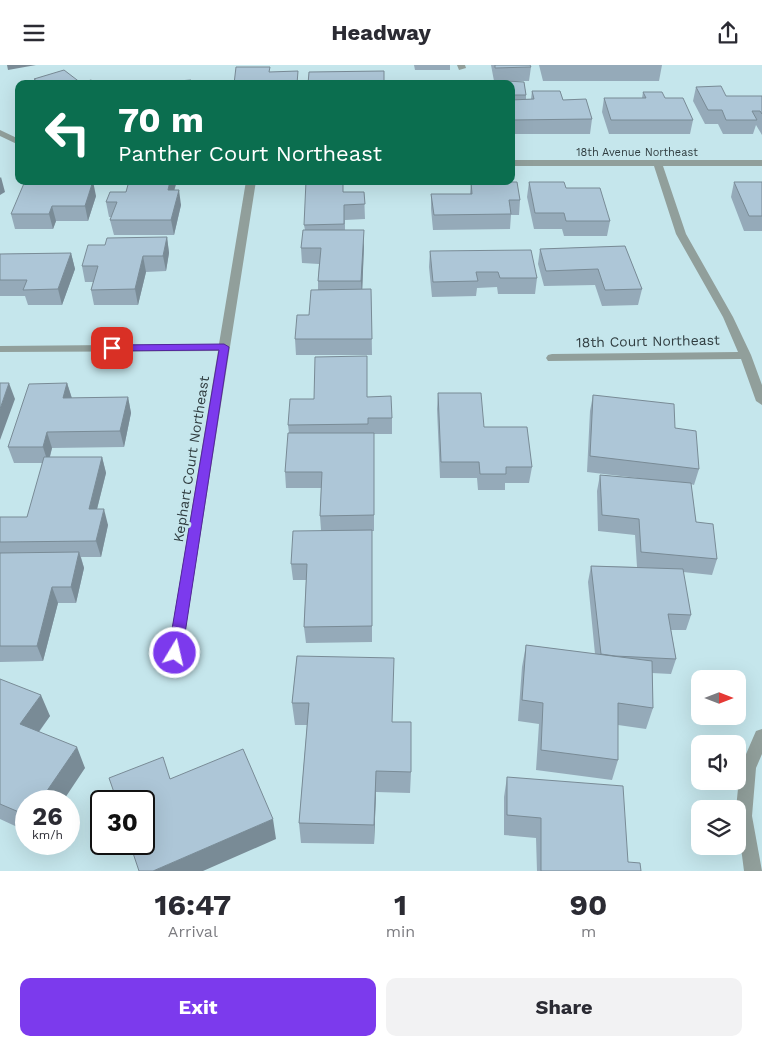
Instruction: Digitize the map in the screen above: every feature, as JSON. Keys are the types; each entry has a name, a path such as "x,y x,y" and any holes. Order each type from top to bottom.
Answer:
{"street":[{"path":"0,133 15,140"},
{"name":"18th Avenue Northeast","path":"515,163 762,163"},
{"path":"658,163 681,234 728,317 745,355 762,401"},
{"name":"Kephart Court Northeast","path":"175,653 249,185"},
{"path":"0,349 224,347"},
{"name":"18th Court Northeast","path":"552,358 745,355"},
{"path":"753,871 744,815 748,768 762,736"}],"building":[{"path":"495,65 530,65 531,67 495,68"},
{"path":"236,67 270,67 269,72 298,71 297,80 234,80"},
{"path":"64,70 77,80 35,80 34,79"},
{"path":"384,71 384,80 308,80 309,72"},
{"path":"515,82 524,82 526,95 515,95"},
{"path":"721,86 726,96 762,96 762,114 760,111 752,111 757,120 726,120 722,110 708,110 696,87"},
{"path":"532,91 560,91 563,100 586,99 592,119 515,120 515,100 534,99"},
{"path":"643,92 662,92 665,98 683,98 693,120 611,120 604,98 646,98"},
{"path":"515,182 517,182 520,200 509,200 511,214 434,215 431,194 472,194 471,185 515,185"},
{"path":"529,182 564,182 566,188 600,188 610,221 566,221 564,213 535,213"},
{"path":"734,182 762,182 762,216 749,216"},
{"path":"23,185 92,185 85,206 52,206 49,214 11,214"},
{"path":"128,185 169,185 168,190 179,190 171,220 110,220 117,202 106,202 110,192 126,192"},
{"path":"306,185 343,185 343,192 364,192 365,204 344,205 344,224 304,225"},
{"path":"303,230 364,230 361,281 318,281 321,248 301,248"},
{"path":"167,237 163,256 143,256 135,289 91,290 98,266 82,266 88,245 105,245 107,238"},
{"path":"625,246 642,289 605,290 598,269 546,271 540,249"},
{"path":"531,250 537,278 500,278 498,272 476,272 478,281 433,282 430,251"},
{"path":"71,253 58,289 23,290 27,280 0,280 0,254"},
{"path":"371,289 372,339 295,339 297,315 309,315 311,290"},
{"path":"367,356 367,397 391,396 392,418 368,418 368,424 288,425 290,399 314,399 315,357"},
{"path":"0,383 9,383 0,409"},
{"path":"67,383 63,398 128,397 120,431 47,432 43,447 8,447 29,384"},
{"path":"438,393 481,393 484,427 527,427 532,467 506,467 506,474 480,474 479,462 441,462"},
{"path":"593,395 674,404 675,428 696,431 699,469 590,456"},
{"path":"288,433 374,433 374,515 320,516 322,472 285,472"},
{"path":"44,457 102,457 89,509 104,509 96,541 0,542 0,517 27,517"},
{"path":"600,475 691,483 696,522 713,524 717,559 641,552 639,519 602,515"},
{"path":"372,530 372,626 304,627 307,564 291,564 293,531"},
{"path":"79,552 71,587 52,587 37,646 0,646 0,553"},
{"path":"591,566 683,569 691,615 668,614 676,659 601,654"},
{"path":"526,645 652,661 653,708 618,703 618,760 541,750 543,703 522,700"},
{"path":"297,656 394,658 392,722 411,722 411,772 376,771 374,825 299,823 309,703 292,703"},
{"path":"0,679 41,695 20,724 77,747 48,790 15,790 15,810 0,804"},
{"path":"243,749 273,819 153,871 139,871 134,855 155,855 155,790 113,790 109,778 163,757 170,779"},
{"path":"507,777 623,786 628,862 640,863 641,871 541,871 541,818 507,815"}],"route":[{"path":"112,348 224,347 175,653"}]}
